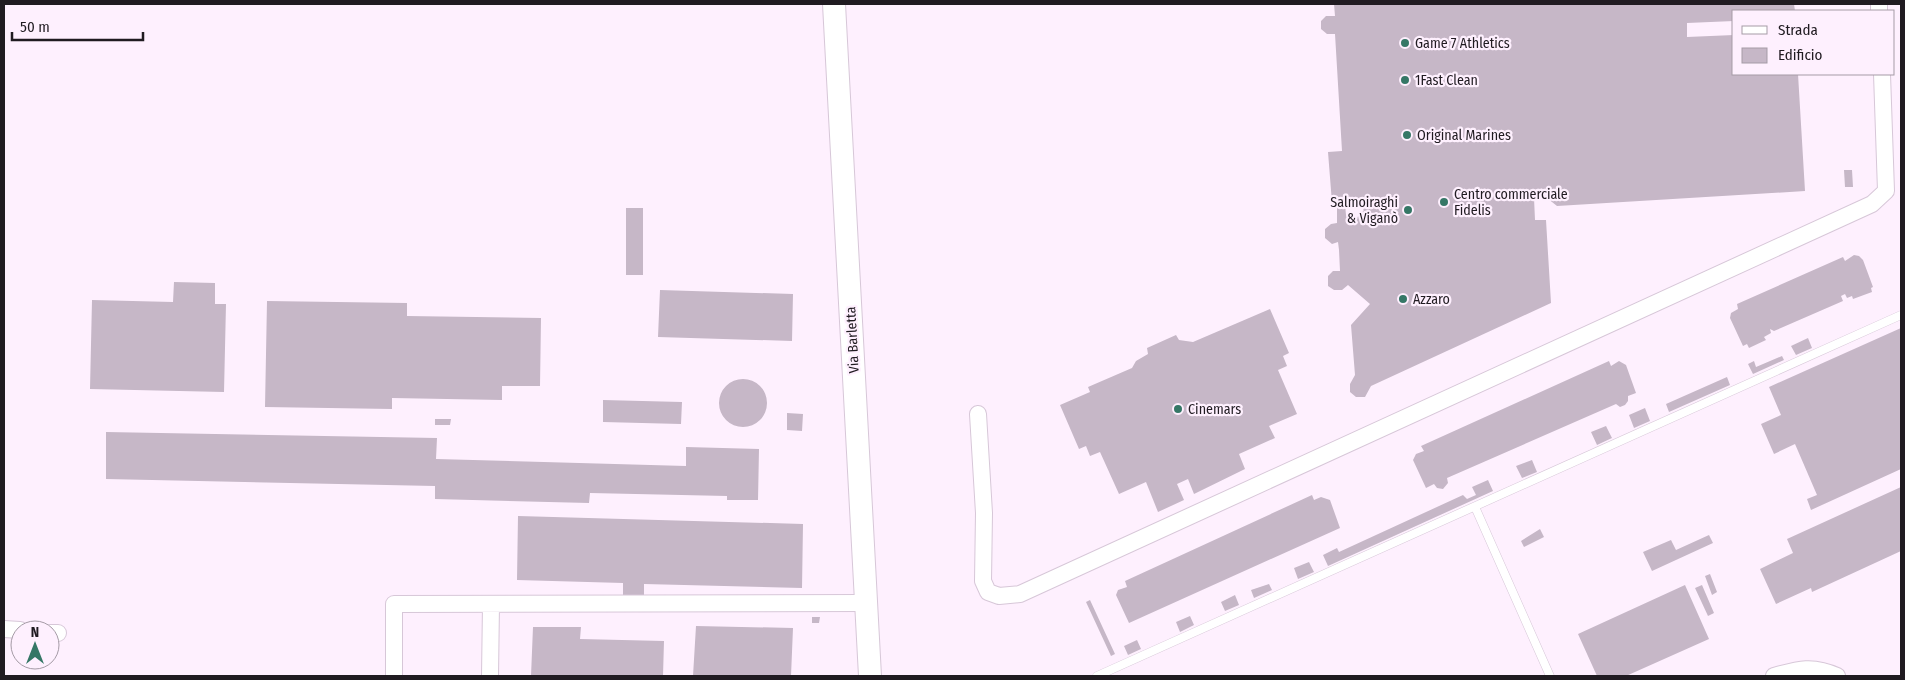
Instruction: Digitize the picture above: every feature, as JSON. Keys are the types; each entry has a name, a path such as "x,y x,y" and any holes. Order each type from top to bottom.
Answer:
{"main road":[{"name":"Via Barletta","path":"834,4 870,676"}],"street":[{"path":"978,414 984,512 983,580 988,592 998,596 1020,594 1872,204 1886,191 1882,75"},
{"path":"394,676 394,604 866,603"},
{"path":"490,676 491,604"},
{"path":"1774,676 1807,668 1838,676"}],"lane":[{"path":"1097,676 1901,315"},
{"path":"1475,507 1550,676"}],"building":[{"name":"Centro commerciale Fidelis","path":"1334,4 1794,4 1795,10 1732,10 1732,21 1687,23 1687,37 1732,35 1732,75 1798,75 1805,191 1557,206 1547,198 1534,198 1535,220 1546,220 1551,303 1371,386 1365,397 1356,397 1350,392 1350,384 1355,375 1351,325 1370,304 1348,285 1342,290 1334,290 1328,286 1328,276 1333,271 1340,271 1338,242 1332,244 1325,238 1325,229 1331,224 1337,223 1337,203 1332,203 1328,152 1342,151 1335,34 1327,34 1321,29 1321,21 1326,16 1335,16","holes":["1344,194 1364,210 1353,222 1346,215"]},
{"path":"1844,170 1852,170 1853,187 1845,187"},
{"path":"626,208 643,208 643,275 626,275"},
{"path":"1854,255 1859,256 1863,260 1873,287 1871,288 1872,292 1853,299 1852,296 1847,298 1845,294 1841,296 1843,301 1774,331 1770,329 1771,333 1764,337 1766,340 1749,348 1747,344 1743,346 1730,318 1731,313 1738,309 1737,304 1843,257 1845,261"},
{"path":"174,282 215,283 215,304 226,304 224,392 90,389 92,300 173,302"},
{"path":"660,290 793,294 792,341 658,337"},
{"path":"267,301 407,303 407,316 541,318 540,386 502,386 502,400 392,398 392,409 265,407"},
{"name":"Cinemars","path":"1270,309 1289,353 1283,356 1287,366 1278,370 1297,414 1269,426 1275,438 1239,454 1245,469 1194,494 1188,479 1177,484 1184,500 1158,512 1146,482 1119,494 1100,452 1090,456 1086,446 1079,449 1060,405 1090,392 1088,387 1132,368 1136,361 1148,354 1147,348 1176,335 1179,340 1193,342"},
{"path":"1901,328 1901,469 1811,510 1807,499 1817,495 1795,444 1774,454 1761,424 1781,415 1769,387"},
{"path":"1808,338 1812,348 1796,355 1791,346"},
{"path":"1782,356 1784,360 1753,374 1748,364 1754,361 1756,367"},
{"path":"1609,361 1611,366 1619,361 1626,365 1636,393 1628,396 1628,401 1625,405 1620,407 1616,404 1447,478 1448,483 1443,489 1437,488 1434,484 1426,488 1413,460 1416,454 1424,451 1421,446"},
{"path":"1727,377 1730,385 1669,412 1666,404"},
{"path":"738,379 748,379 760,386 767,398 767,408 760,420 748,427 738,427 730,423 723,416 719,408 719,398 723,390 730,383"},
{"path":"603,400 682,402 681,424 603,422"},
{"path":"1645,408 1650,421 1634,428 1629,415"},
{"path":"787,413 803,414 802,431 787,430"},
{"path":"435,419 451,419 450,425 435,425"},
{"path":"1606,426 1612,438 1597,445 1591,432"},
{"path":"106,432 437,438 436,459 686,466 686,447 759,449 758,500 727,500 727,496 590,493 589,503 435,499 435,486 106,479"},
{"path":"1532,460 1537,472 1522,478 1516,466"},
{"path":"1488,480 1493,491 1328,566 1323,555 1337,548 1339,552 1463,495 1467,499 1476,495 1472,487"},
{"path":"1901,487 1901,551 1812,592 1811,588 1776,604 1760,569 1793,553 1787,539"},
{"path":"1312,495 1314,500 1321,497 1330,500 1340,528 1129,623 1116,595 1118,590 1127,587 1125,581"},
{"path":"518,516 803,524 802,588 644,584 644,597 623,596 623,583 517,580"},
{"path":"1540,529 1544,537 1524,547 1521,541"},
{"path":"1709,535 1713,543 1652,571 1643,552 1671,540 1676,550"},
{"path":"1309,562 1314,572 1298,579 1294,568"},
{"path":"1710,574 1717,592 1712,595 1705,576"},
{"path":"1269,584 1272,590 1254,598 1251,590"},
{"path":"1685,585 1709,639 1626,676 1597,676 1578,634"},
{"path":"1702,585 1714,613 1708,616 1695,588"},
{"path":"1235,595 1239,605 1225,611 1221,602"},
{"path":"1090,600 1115,654 1111,656 1086,602"},
{"path":"1190,616 1194,625 1180,632 1176,622"},
{"path":"812,617 820,617 819,623 812,623"},
{"path":"696,626 793,628 791,676 693,676"},
{"path":"533,627 581,627 580,639 664,641 663,676 531,676"},
{"path":"1137,640 1141,649 1128,655 1124,646"}],"place":[{"name":"Game 7 Athletics","path":"1405,43"},
{"name":"1Fast Clean","path":"1405,80"},
{"name":"Original Marines","path":"1407,135"},
{"name":"Centro commerciale Fidelis","path":"1444,202"},
{"name":"Salmoiraghi & Viganò","path":"1408,210"},
{"name":"Azzaro","path":"1403,299"},
{"name":"Cinemars","path":"1178,409"}]}
